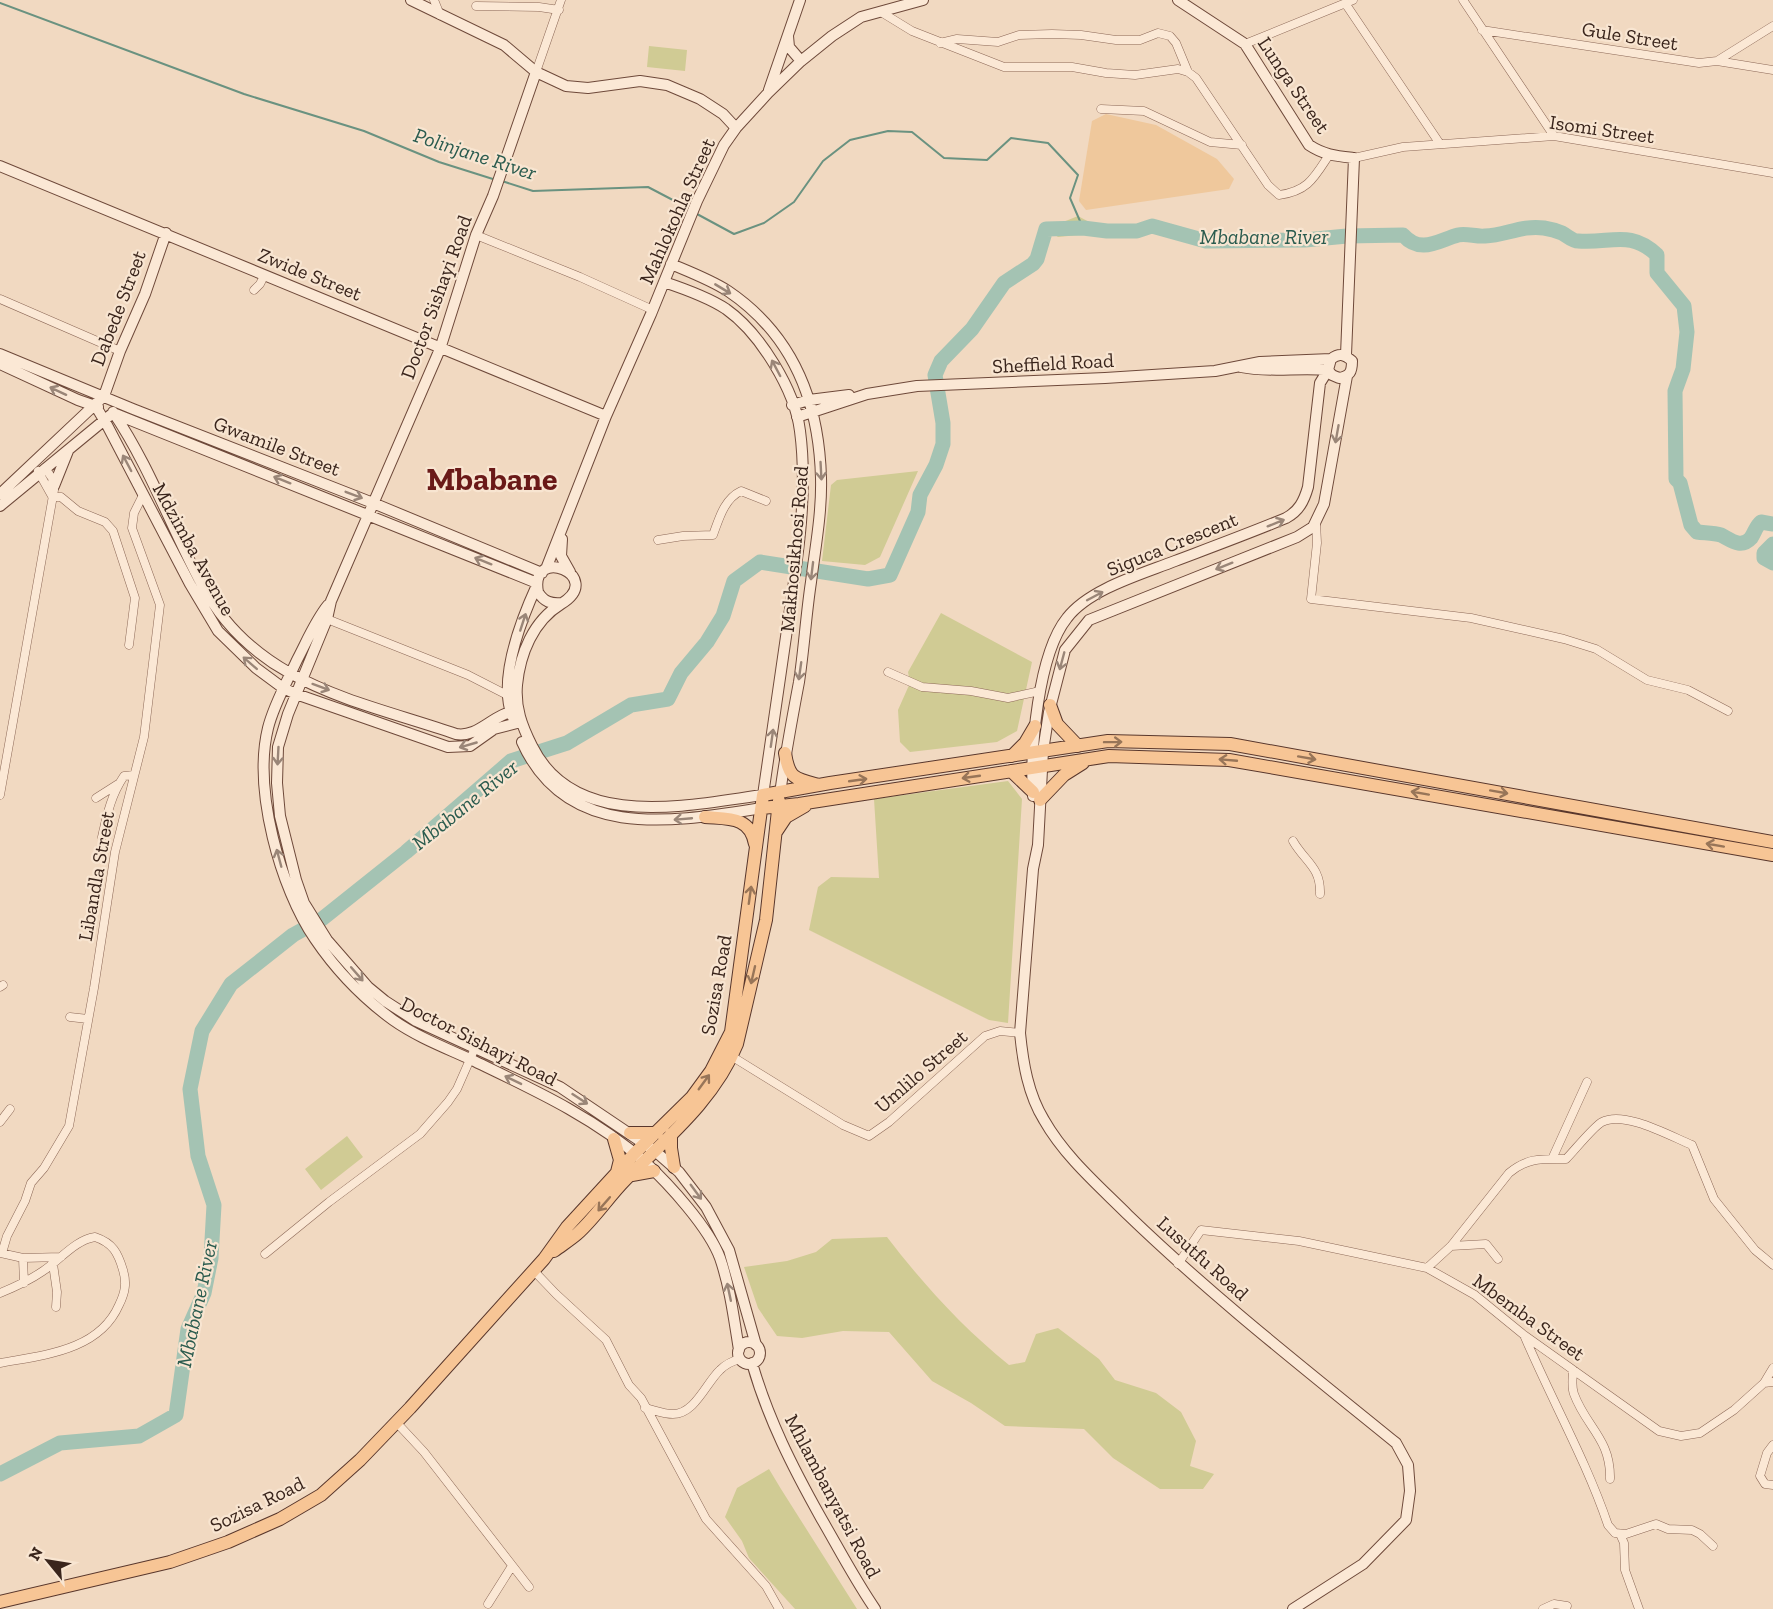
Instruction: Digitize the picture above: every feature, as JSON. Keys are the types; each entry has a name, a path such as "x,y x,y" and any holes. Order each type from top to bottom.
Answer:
{"main road":[{"path":"411,0 504,45 536,72 566,86 588,88 640,81 667,86 700,99 723,114 736,129"},
{"path":"768,93 800,0"},
{"name":"Mahlokohla Street","path":"511,697 510,668 520,630 606,416 697,201 724,145 768,93 801,61 832,36 861,17 923,0"},
{"name":"Lunga Street","path":"1179,0 1245,44 1309,145 1321,153 1354,158"},
{"path":"788,36 789,46 801,61"},
{"name":"Doctor Sishayi Road","path":"302,908 282,825 277,776 280,734 327,619 331,601 440,349 476,235 493,195 536,72"},
{"path":"1346,355 1354,158"},
{"name":"Zwide Street","path":"0,166 606,416"},
{"name":"Dabede Street","path":"104,396 120,351 145,294 166,233"},
{"name":"Makhosikhosi Road","path":"671,264 728,291 756,314 781,341 793,361 804,383 813,412 819,445 821,480 799,681 785,753 780,794"},
{"name":"Makhosikhosi Road","path":"664,282 703,297 726,309 743,324 773,362 800,428 803,482 794,584 762,802"},
{"name":"Gwamile Street","path":"0,354 104,396 132,410 373,503 541,577"},
{"path":"1338,354 1346,355 1352,361 1352,370 1347,376 1324,504 1316,521 1299,508 1308,488 1319,390 1329,364 1338,354"},
{"path":"1240,367 1260,362 1329,364"},
{"path":"0,364 78,400 95,405"},
{"path":"1240,367 1257,371 1329,364"},
{"path":"1329,364 1332,375 1339,378 1347,376"},
{"name":"Sheffield Road","path":"792,405 809,400 917,386 1105,378 1215,371 1240,367"},
{"path":"1305,367 1315,379 1319,390"},
{"name":"Sheffield Road","path":"797,417 867,394"},
{"path":"0,506 39,468 64,435 104,396"},
{"name":"Mdzimba Avenue","path":"104,396 108,416 143,495 190,584 218,631 256,668 283,688 296,694 448,747 470,746 516,717"},
{"name":"Mdzimba Avenue","path":"95,405 108,416"},
{"path":"0,494 70,448 108,416"},
{"name":"Gwamile Street","path":"108,416 368,515 541,577"},
{"name":"Mdzimba Avenue","path":"123,421 202,586 230,627 263,657 301,680 376,708 462,735 470,734 498,715 516,717"},
{"path":"64,435 78,440"},
{"path":"53,491 70,448"},
{"name":"Siguca Crescent","path":"1037,759 1035,726 1040,691 1053,642 1066,618 1083,603 1119,583 1286,518 1299,508"},
{"name":"Siguca Crescent","path":"1037,759 1065,650 1089,620 1297,537 1313,527 1316,521"},
{"name":"Mahlokohla Street","path":"564,524 560,549 564,563 570,572"},
{"path":"562,603 546,602 541,597 541,577 558,566 570,572 575,583 574,590 567,600 552,610 532,633 511,697 525,740 555,789 567,797 609,815 636,820 663,821 705,817 762,802 780,794 823,785 1012,756 1037,759 1089,759 1109,756 1229,760 1773,855"},
{"name":"Doctor Sishayi Road","path":"331,601 319,616 283,688 268,726 264,750 267,808 273,838 282,870 302,908 317,934 359,992 393,1020 562,1104 614,1138 639,1158"},
{"path":"1050,705 1057,724 1078,746"},
{"path":"1012,756 1025,743 1035,726"},
{"path":"539,766 578,793 611,804 639,809 762,802 778,807 1011,771 1037,759 1078,746 1108,741 1230,744 1773,842"},
{"path":"785,753 787,769 796,778 823,785"},
{"name":"Lusutfu Road","path":"1037,759 1038,845 1033,869 1020,1033 1023,1060 1035,1103 1045,1122 1073,1160 1178,1264 1396,1443 1407,1465 1410,1491 1406,1520 1364,1564 1293,1609"},
{"path":"1011,771 1036,796 1089,759"},
{"name":"Sozisa Road","path":"650,1147 657,1133 692,1097 711,1071 737,1044 765,920 780,794"},
{"name":"Sozisa Road","path":"0,1602 170,1562 280,1519 321,1495 360,1460 396,1422 475,1338 533,1270 578,1234 624,1174 650,1147 671,1134 720,1079 731,1032 762,802"},
{"path":"775,834 786,817 814,802"},
{"path":"705,817 742,822 750,827 756,851"},
{"name":"Doctor Sishayi Road","path":"317,934 327,940 358,976 385,1001 416,1020 560,1087 650,1147"},
{"path":"560,1087 558,1097 562,1104"},
{"path":"630,1133 657,1133"},
{"path":"671,1134 670,1148 674,1167"},
{"path":"614,1138 624,1174 654,1171"},
{"path":"639,1158 676,1194 705,1231 719,1256 740,1354 745,1363 752,1363 759,1357 760,1351 756,1345 729,1250 706,1207 692,1187 674,1167 650,1147"},
{"path":"740,1354 747,1343 756,1345"},
{"name":"Mhlambanyatsi Road","path":"752,1363 764,1402 787,1457 859,1585 875,1609"}],"street":[{"path":"434,0 440,15"},
{"name":"Doctor Sishayi Road","path":"536,72 561,0"},
{"path":"1463,0 1554,136"},
{"path":"1245,44 1349,1 1440,144"},
{"path":"476,6 539,6 559,10"},
{"path":"881,12 912,31 1004,67 1072,67 1135,75 1178,69 1188,72 1196,78 1268,185 1279,195 1293,193 1309,185 1329,155"},
{"path":"1717,61 1773,26"},
{"name":"Gule Street","path":"1482,30 1699,63 1717,61 1773,70"},
{"path":"940,43 957,39 998,42 1019,35 1052,34 1140,40 1158,33 1170,36 1176,42 1188,72"},
{"path":"1101,109 1144,111 1210,142 1242,145"},
{"name":"Isomi Street","path":"1354,158 1403,147 1554,136 1773,173"},
{"path":"476,235 580,277 652,310"},
{"path":"254,290 264,276"},
{"path":"0,299 120,351"},
{"path":"0,795 53,491 52,478 39,468"},
{"path":"53,491 78,511 105,522 113,531 135,598 129,645"},
{"path":"658,540 713,535 725,505 733,495 741,492 766,501"},
{"name":"Libandla Street","path":"1,1253 31,1183 44,1168 69,1126 115,852 144,737 160,605 132,528 134,513 143,495"},
{"path":"1316,521 1317,543 1311,599 1470,618 1564,639 1596,649 1647,680 1688,690 1728,711"},
{"path":"327,619 468,675 511,697"},
{"path":"888,672 922,687 971,691 1008,698 1040,691"},
{"path":"102,837 111,801 119,784 124,776 134,775"},
{"path":"96,798 119,784"},
{"path":"1293,841 1300,853 1317,871 1320,894"},
{"path":"70,1017 88,1020"},
{"name":"Umlilo Street","path":"727,1054 843,1125 869,1136 890,1122 985,1036 1000,1031 1020,1033"},
{"path":"265,1254 329,1202 420,1134 457,1089 476,1048"},
{"path":"1552,1159 1587,1082"},
{"path":"0,1122 10,1109"},
{"path":"1427,1268 1451,1246 1509,1173 1518,1165 1547,1157 1566,1159 1601,1122 1616,1118 1649,1127 1692,1145 1714,1199 1755,1250 1773,1265"},
{"name":"Mbemba Street","path":"1178,1264 1201,1230 1299,1241 1427,1268 1475,1295 1524,1335 1659,1431 1681,1436 1700,1433 1734,1410 1764,1383 1773,1368"},
{"path":"0,1293 24,1283 89,1238 95,1237 109,1243 117,1251 126,1278 125,1293 116,1313 104,1327 84,1342 64,1351 0,1363"},
{"path":"1451,1246 1486,1244 1498,1259"},
{"path":"1,1253 23,1258 61,1257"},
{"path":"23,1258 24,1283"},
{"path":"53,1264 57,1292 56,1307"},
{"path":"533,1270 606,1340 629,1385 641,1398 706,1519 766,1586 779,1609"},
{"path":"1524,1335 1608,1525 1615,1533 1620,1534 1656,1524 1668,1529 1692,1530 1713,1546"},
{"path":"645,1408 673,1414 683,1412 693,1404 720,1370 740,1354"},
{"path":"1573,1370 1573,1393 1609,1455 1611,1479"},
{"path":"1764,1383 1773,1382"},
{"path":"396,1422 424,1452 529,1587"},
{"path":"1773,1445 1767,1453 1760,1476 1765,1484 1773,1485"},
{"path":"1620,1534 1624,1543 1625,1570 1639,1609"},
{"path":"488,1604 512,1566"},
{"path":"1543,1609 1554,1604 1567,1606"}],"shaded area":[{"path":"649,46 687,50 685,71 647,67"},
{"path":"1078,216 1091,223 1119,231 1058,237 1046,229"},
{"path":"918,471 880,557 865,565 822,561 831,485 837,480"},
{"path":"941,613 1032,662 1017,731 997,742 910,752 900,742 898,710 910,683 908,672"},
{"path":"1008,781 1022,799 1008,1023 989,1020 809,930 818,887 831,877 879,878 874,799"},
{"path":"347,1136 363,1157 321,1190 305,1169"},
{"path":"887,1237 944,1305 1009,1365 1025,1362 1036,1334 1058,1328 1099,1359 1115,1380 1156,1393 1181,1412 1196,1441 1190,1466 1214,1474 1203,1489 1160,1489 1113,1458 1084,1429 1005,1426 932,1381 889,1332 843,1331 802,1338 777,1336 758,1308 744,1267 787,1261 816,1252 832,1239"},
{"path":"769,1469 857,1609 795,1609 749,1558 742,1541 725,1517 737,1488"}],"sand":[{"path":"1106,114 1156,125 1217,159 1234,179 1229,189 1086,210 1079,201 1092,121"}],"waterway":[{"name":"Polinjane River","path":"0,3 244,94 364,131 439,162 496,180"},
{"name":"Polinjane River","path":"697,214 734,234 764,223 794,202 823,161 850,140 888,131 912,132 944,158 987,160 1011,138 1048,143 1078,175 1070,198 1083,228"},
{"name":"Polinjane River","path":"502,181 533,191 648,187 690,209"},
{"name":"Mbabane River","path":"0,1474 60,1443 139,1436 176,1415 188,1329 204,1293 211,1258 214,1205 198,1156 190,1089 202,1031 231,984 293,935 322,919 406,852 511,761 567,743 631,705 668,699 681,673 707,642 723,616 734,581 760,562 868,579 890,575 918,512 920,495 936,465 943,444 943,423 935,375 941,361 972,329 1004,283 1037,259 1046,229 1083,228 1137,231 1152,226 1206,241 1305,240 1347,236 1403,235 1410,241 1423,245 1458,235 1485,236 1536,227 1562,233 1576,241 1619,239 1638,242 1657,255 1657,273 1684,306 1687,332 1683,369 1675,391 1676,479 1680,483 1691,525 1697,532 1721,535 1732,541 1744,543 1751,538 1761,522 1773,524"},
{"name":"Mbabane River","path":"1773,544 1764,553 1764,558 1773,563"}],"district":[{"name":"Mbabane","path":"492,479"}]}
